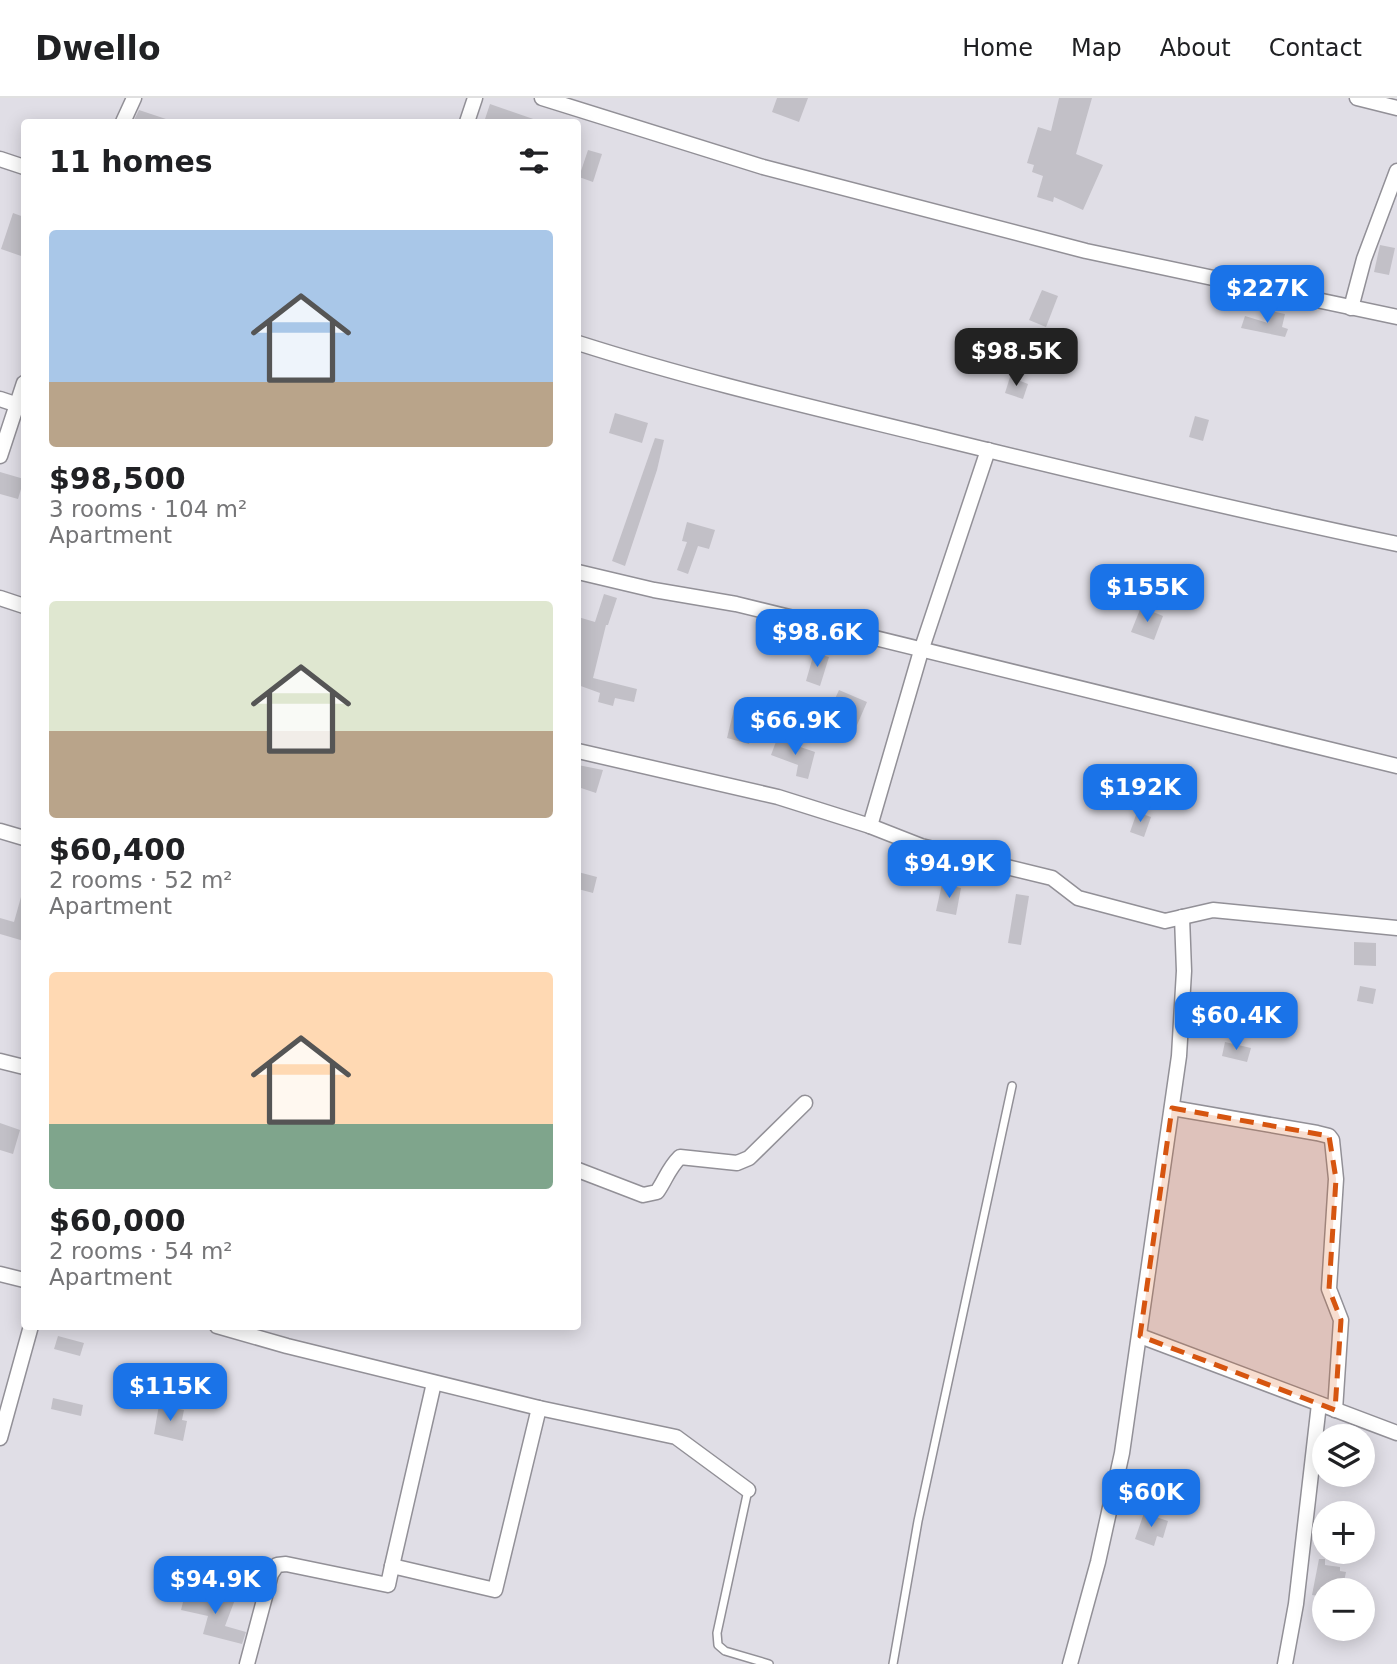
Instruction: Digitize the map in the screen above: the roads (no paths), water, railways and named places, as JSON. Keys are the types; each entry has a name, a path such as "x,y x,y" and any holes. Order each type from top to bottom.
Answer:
{"street":[{"path":"124,119 134,98"},
{"path":"468,119 475,98"},
{"path":"542,98 816,182 1086,251 1397,317"},
{"path":"1356,98 1397,108"},
{"path":"0,159 21,166"},
{"path":"1351,308 1364,259 1397,171"},
{"path":"581,344 714,383 1291,522 1397,544"},
{"path":"0,399 21,406 0,456"},
{"path":"870,826 921,651 988,450"},
{"path":"581,573 631,585 736,604 1397,766"},
{"path":"0,598 21,605"},
{"path":"581,752 778,797 870,826 921,846 1052,878 1078,898 1166,921 1213,910 1397,928"},
{"path":"0,831 21,837"},
{"path":"1070,1664 1098,1562 1122,1453 1140,1336 1179,1056 1184,971 1182,918"},
{"path":"0,1061 21,1066"},
{"path":"581,1171 643,1195 657,1192 663,1184 665,1174 680,1157 737,1163 748,1158 788,1122 805,1102"},
{"path":"1172,1108 1317,1133 1329,1136 1332,1140 1336,1179 1329,1289 1341,1320 1335,1410"},
{"path":"0,1274 21,1279"},
{"path":"0,1438 30,1330"},
{"path":"232,1330 539,1408 676,1437 748,1490"},
{"path":"1140,1336 1397,1433"},
{"path":"247,1664 271,1574 277,1565 286,1564 388,1585 434,1382"},
{"path":"1285,1664 1296,1604 1319,1404"},
{"path":"392,1566 495,1591 539,1408"}],"lane":[{"path":"893,1664 918,1521 1012,1086"},
{"path":"748,1490 717,1633 718,1645 725,1651 769,1664"}]}
